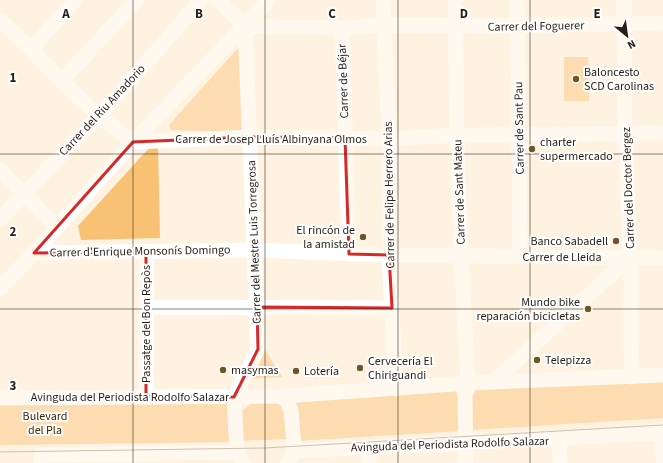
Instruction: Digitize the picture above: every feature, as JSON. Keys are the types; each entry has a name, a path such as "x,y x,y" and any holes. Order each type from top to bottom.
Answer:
{"street":[{"path":"31,49 75,0"},
{"path":"61,81 138,0"},
{"name":"Carrer del Riu Amadorio","path":"0,219 23,193 99,116 201,0"},
{"path":"218,0 245,26"},
{"path":"0,288 34,253 133,142 269,0"},
{"name":"Carrer de Felipe Herrero Arias","path":"383,0 389,139 389,255 396,389"},
{"name":"Carrer de Sant Mateu","path":"455,0 461,256 468,383 465,397 466,463"},
{"name":"Carrer de Sant Pau","path":"517,0 520,256"},
{"name":"Carrer del Doctor Bergez","path":"624,0 625,133 630,257 631,377"},
{"path":"0,20 31,49 61,81 99,116 133,142"},
{"name":"Carrer del Foguerer","path":"245,26 342,28 384,26 663,24"},
{"name":"Carrer del Mestre Luis Torregrosa","path":"234,396 258,349 245,26"},
{"name":"Carrer de Béjar","path":"342,28 350,254"},
{"name":"Carrer de Josep Lluís Albinyana Olmos","path":"133,142 250,137 389,139 457,135 663,133"},
{"path":"0,170 57,227"},
{"name":"Carrer d'Enrique Monsonís Domingo","path":"34,253 254,250 350,254 461,256"},
{"name":"Passatge del Bon Repòs","path":"146,252 146,396"},
{"name":"Carrer de Lleida","path":"461,256 663,258"},
{"path":"493,382 630,257"},
{"path":"146,306 392,308"},
{"name":"Avinguda del Periodista Rodolfo Salazar","path":"0,398 284,396 468,383 663,375"},
{"path":"41,459 240,457 234,396"},
{"name":"Avinguda del Periodista Rodolfo Salazar","path":"284,396 291,410 291,457 369,447 662,433"},
{"path":"662,433 663,463"},
{"path":"559,439 560,463"},
{"path":"369,447 369,463"}],"highlighted area":[{"path":"250,137 345,138 349,254 389,255 392,308 257,307 258,349 234,397 146,396 146,252 34,253 133,142"}],"green space":[{"path":"238,48 244,50 246,128 240,132 171,130 169,125"},
{"name":"Baloncesto SCD Carolinas","path":"564,57 588,57 589,101 564,101"},
{"path":"158,145 160,238 81,240 78,226 150,147"},
{"path":"264,348 282,377 248,379"},
{"path":"663,380 663,418 472,430 470,399 476,390"},
{"path":"456,391 458,398 460,431 297,441 296,399"},
{"name":"Bulevard del Pla","path":"229,399 233,442 0,445 0,403"},
{"path":"271,401 282,407 286,417 286,439 241,441 242,411 253,402"}],"tram line":[{"path":"0,452 265,448 663,425"}],"place":[{"name":"Baloncesto SCD Carolinas","path":"576,79"},
{"name":"charter supermercado","path":"532,149"},
{"name":"El rincón de la amistad","path":"363,237"},
{"name":"Banco Sabadell","path":"616,241"},
{"name":"Mundo bike reparación bicicletas","path":"588,309"},
{"name":"Telepizza","path":"537,360"},
{"name":"Cervecería El Chiriguandi","path":"360,368"},
{"name":"masymas","path":"223,370"},
{"name":"Lotería","path":"296,371"}]}
